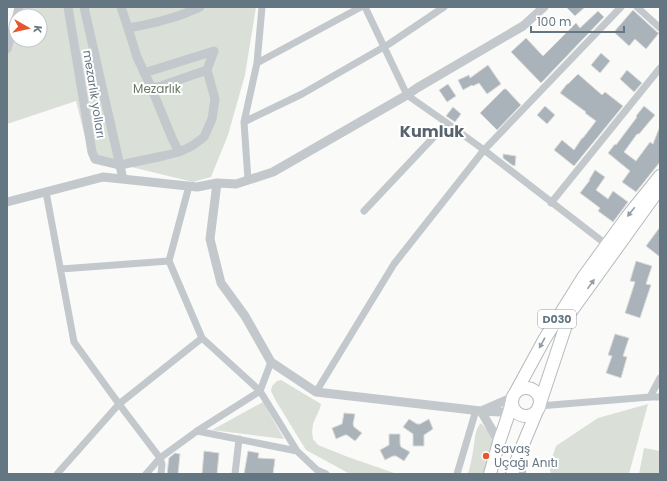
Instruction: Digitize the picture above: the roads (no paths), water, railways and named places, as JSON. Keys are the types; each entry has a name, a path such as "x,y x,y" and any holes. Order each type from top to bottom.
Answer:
{"main road":[{"name":"D030","path":"513,397 544,340 584,276 627,217 658,182"},
{"name":"D030","path":"512,474 539,406 570,313 658,182"},
{"path":"490,474 499,442 514,410 512,406 513,397 519,390 524,389 532,390 536,393 540,401 537,410 534,413 526,416 513,413"}],"street":[{"name":"mezarlık yolları","path":"68,7 92,152 96,159 120,165 180,152 192,146 204,137 212,119 215,98 207,70"},
{"name":"mezarlık yolları","path":"84,7 123,179"},
{"path":"121,7 137,58 151,87 172,138 180,152"},
{"path":"128,28 173,18 200,7"},
{"path":"248,180 244,122 257,63 262,7"},
{"path":"257,63 361,7"},
{"path":"365,7 407,95 484,150 607,245"},
{"path":"244,122 302,94 383,47 444,7"},
{"path":"7,202 103,177 193,186 217,183 236,184 273,172 523,26 544,7"},
{"path":"316,392 394,264 484,150 621,7"},
{"path":"637,7 660,28"},
{"path":"144,72 214,51 207,70 158,87 151,87"},
{"path":"551,203 660,68"},
{"path":"364,211 447,123"},
{"path":"217,183 210,239 221,283 245,316 271,362 316,392 513,413"},
{"path":"193,186 169,261 202,338 260,390 297,451 317,470 326,474"},
{"path":"46,192 74,342 160,458 162,464 161,474"},
{"path":"61,269 169,261"},
{"path":"57,474 119,404 202,338"},
{"path":"146,474 160,458 197,431 260,390 271,362"},
{"path":"650,396 660,378"},
{"path":"539,406 650,396 660,397"},
{"path":"479,410 513,397"},
{"path":"479,410 499,442"},
{"path":"457,474 479,410"},
{"path":"197,431 297,451"},
{"path":"235,474 239,439"},
{"path":"519,454 523,474"}],"place":[{"name":"Savaş Uçağı Anıtı","path":"486,456"}],"district":[{"name":"Kumluk","path":"432,131"}],"park label":[{"name":"Mezarlık","path":"157,89"}]}
